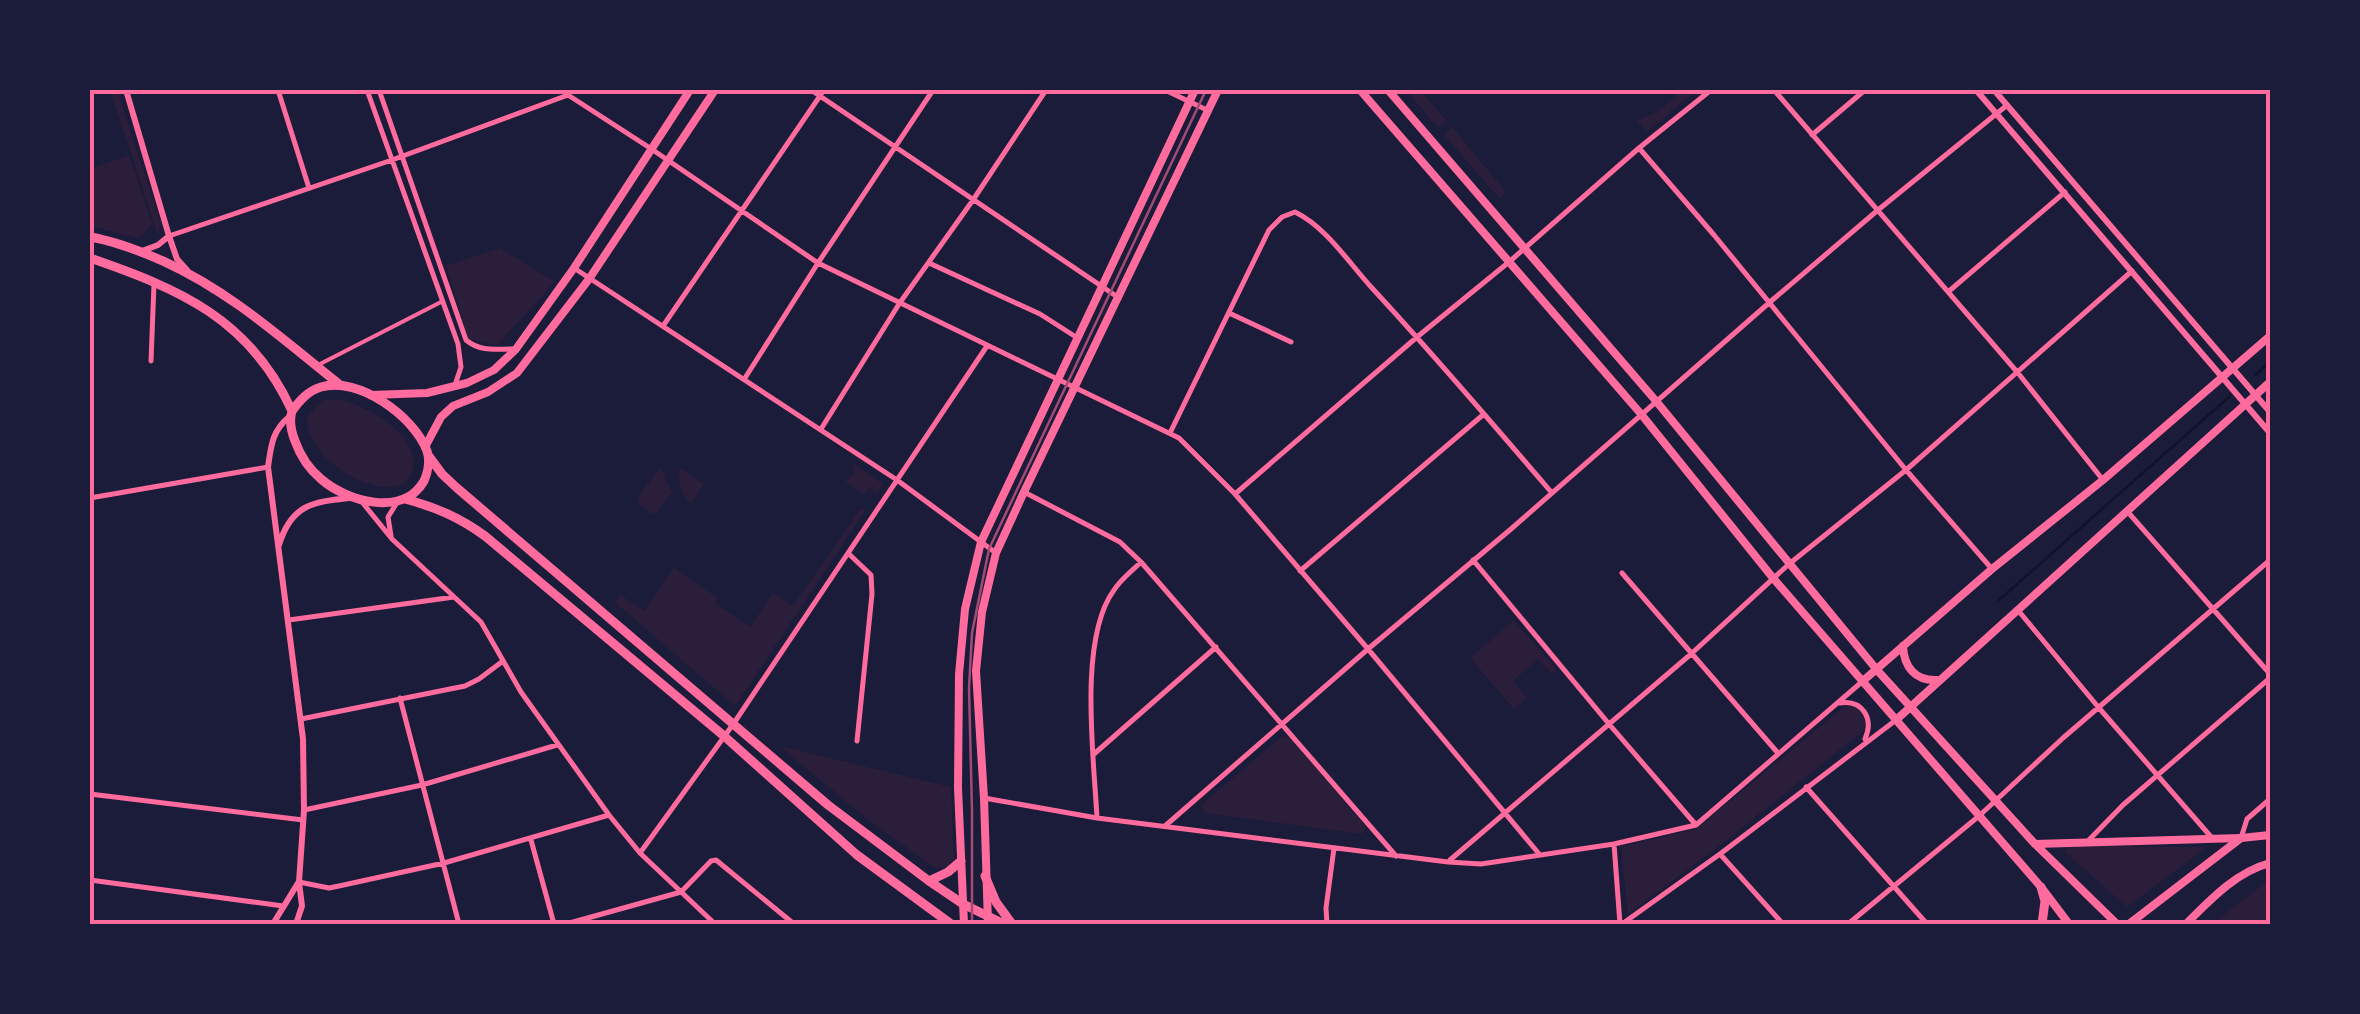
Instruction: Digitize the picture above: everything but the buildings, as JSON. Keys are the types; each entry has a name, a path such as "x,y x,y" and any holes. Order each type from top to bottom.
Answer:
{"highway":[{"path":"90,237 141,252 214,287 339,384 371,394 402,417 456,488 828,805 928,881 988,920 1004,924"},
{"path":"90,258 154,280 204,308 254,348 280,384 299,452 322,480 357,499 402,500 439,508 468,524 724,736 857,855 944,922"},
{"path":"291,414 311,390 339,384"},
{"path":"402,500 424,481 427,451"},
{"path":"928,881 961,861"},
{"path":"986,876 996,902 1012,924"},
{"path":"2041,888 2045,901 2042,924"}],"main road":[{"path":"371,394 410,395 454,387 494,370 516,349 574,268 690,90"},
{"path":"427,451 442,417 453,406 488,392 517,372 589,280 715,90"},
{"path":"964,924 958,788 959,674 965,609 980,542 1195,90"},
{"path":"988,920 976,671 982,612 996,553 1218,90"},
{"path":"1360,90 1640,414 1773,578 2069,924"},
{"path":"1388,90 1656,401 1876,670 1995,802 2117,924"},
{"path":"1864,680 2270,336"},
{"path":"1896,720 2270,382"},
{"path":"1903,646 1909,668 1928,680 1940,680"},
{"path":"2035,844 2270,835"},
{"path":"2129,924 2241,838"},
{"path":"2186,924 2237,878 2270,863"}],"street":[{"path":"126,90 169,236 178,258 191,274"},
{"path":"278,90 309,188"},
{"path":"367,90 458,344 460,367 454,387"},
{"path":"380,90 466,340 486,349 516,349"},
{"path":"811,90 822,93 894,148 1119,298"},
{"path":"745,378 933,90"},
{"path":"820,430 900,304 1046,90"},
{"path":"1165,90 1208,110"},
{"path":"1234,494 1710,90"},
{"path":"1774,90 2018,372 2102,480"},
{"path":"1812,134 1865,90"},
{"path":"1976,90 2270,433"},
{"path":"1994,90 2270,412"},
{"path":"141,252 158,246 169,236 392,160 568,92 818,264 1170,433 1190,447 1368,649 1540,855"},
{"path":"663,326 822,93"},
{"path":"1165,826 1770,302 2006,106"},
{"path":"1639,148 1992,569"},
{"path":"1948,292 2065,192"},
{"path":"1170,433 1269,230 1282,216 1295,212 1308,219 1417,336 1552,492"},
{"path":"929,264 1040,314 1076,337"},
{"path":"574,268 897,480 996,553"},
{"path":"1448,862 1691,654 1789,564 1906,470 2132,270"},
{"path":"152,361 154,280"},
{"path":"316,366 442,301"},
{"path":"1229,313 1291,342"},
{"path":"640,853 734,723 987,346"},
{"path":"291,414 274,434 268,468 303,740 299,882 302,906 296,924"},
{"path":"1300,571 1484,414"},
{"path":"90,498 268,468"},
{"path":"1024,492 1120,542 1141,562 1396,856"},
{"path":"278,551 287,524 297,512 322,501 357,499 392,539 481,622 521,692 609,815 640,853 716,924"},
{"path":"392,539 388,517 402,500"},
{"path":"2086,842 2270,676 2127,510"},
{"path":"848,554 870,575 872,594 857,742"},
{"path":"1473,560 1696,825"},
{"path":"1848,924 1979,816 2270,560"},
{"path":"1098,818 1091,684 1098,624 1113,590 1141,562"},
{"path":"1622,573 1778,753"},
{"path":"289,620 456,596"},
{"path":"2017,610 2212,838"},
{"path":"1094,754 1216,647"},
{"path":"301,719 465,686 504,661"},
{"path":"984,798 1098,818 1481,864 1614,844 1696,825 1864,680"},
{"path":"400,698 459,924"},
{"path":"1836,703 1848,702 1867,714 1870,725 1860,746"},
{"path":"1621,924 1896,720"},
{"path":"304,810 422,785 557,745"},
{"path":"1806,787 1927,924"},
{"path":"90,794 303,820"},
{"path":"2241,838 2247,819 2270,799"},
{"path":"299,882 339,886 444,863 609,815"},
{"path":"531,839 554,924"},
{"path":"1614,844 1621,924"},
{"path":"1327,924 1334,848"},
{"path":"1720,854 1783,924"},
{"path":"566,924 681,892 716,860 794,924"},
{"path":"90,880 283,906"},
{"path":"273,924 299,882"}],"shaded area":[{"path":"110,90 117,90 161,224 158,236"},
{"path":"1406,90 1420,90 1446,120 1438,128"},
{"path":"1682,90 1697,90 1647,132 1636,120 1667,105"},
{"path":"1452,127 1506,192 1499,198 1444,135"},
{"path":"129,155 152,224 137,238 90,226 90,169"},
{"path":"500,248 555,282 497,345 468,339 446,266"},
{"path":"337,399 375,414 408,444 413,468 400,486 364,482 341,470 323,454 311,437 307,417 323,400"},
{"path":"852,463 883,484 877,493 869,488 864,495 845,481 854,475"},
{"path":"680,468 704,484 691,504 681,488"},
{"path":"659,469 672,492 652,514 639,504 638,497"},
{"path":"861,508 865,511 735,706 616,603 620,595 644,611 674,568 718,598 715,603 750,627 773,593 793,606"},
{"path":"1514,620 1557,670 1552,674 1538,659 1513,681 1527,698 1514,709 1470,658"},
{"path":"1850,706 1863,714 1866,724 1862,732 1628,914 1621,847 1696,829"},
{"path":"1285,736 1290,737 1365,826 1361,834 1205,813 1201,805"},
{"path":"784,747 951,787 954,859 937,869 872,823"},
{"path":"2070,846 2207,847 2127,907 2064,851"},
{"path":"2270,879 2270,924 2213,924"}],"waterway":[{"path":"2256,375 2270,361"},
{"path":"1999,600 2230,396"}],"railway":[{"path":"972,924 969,688 972,633 989,549 1206,90"}]}
